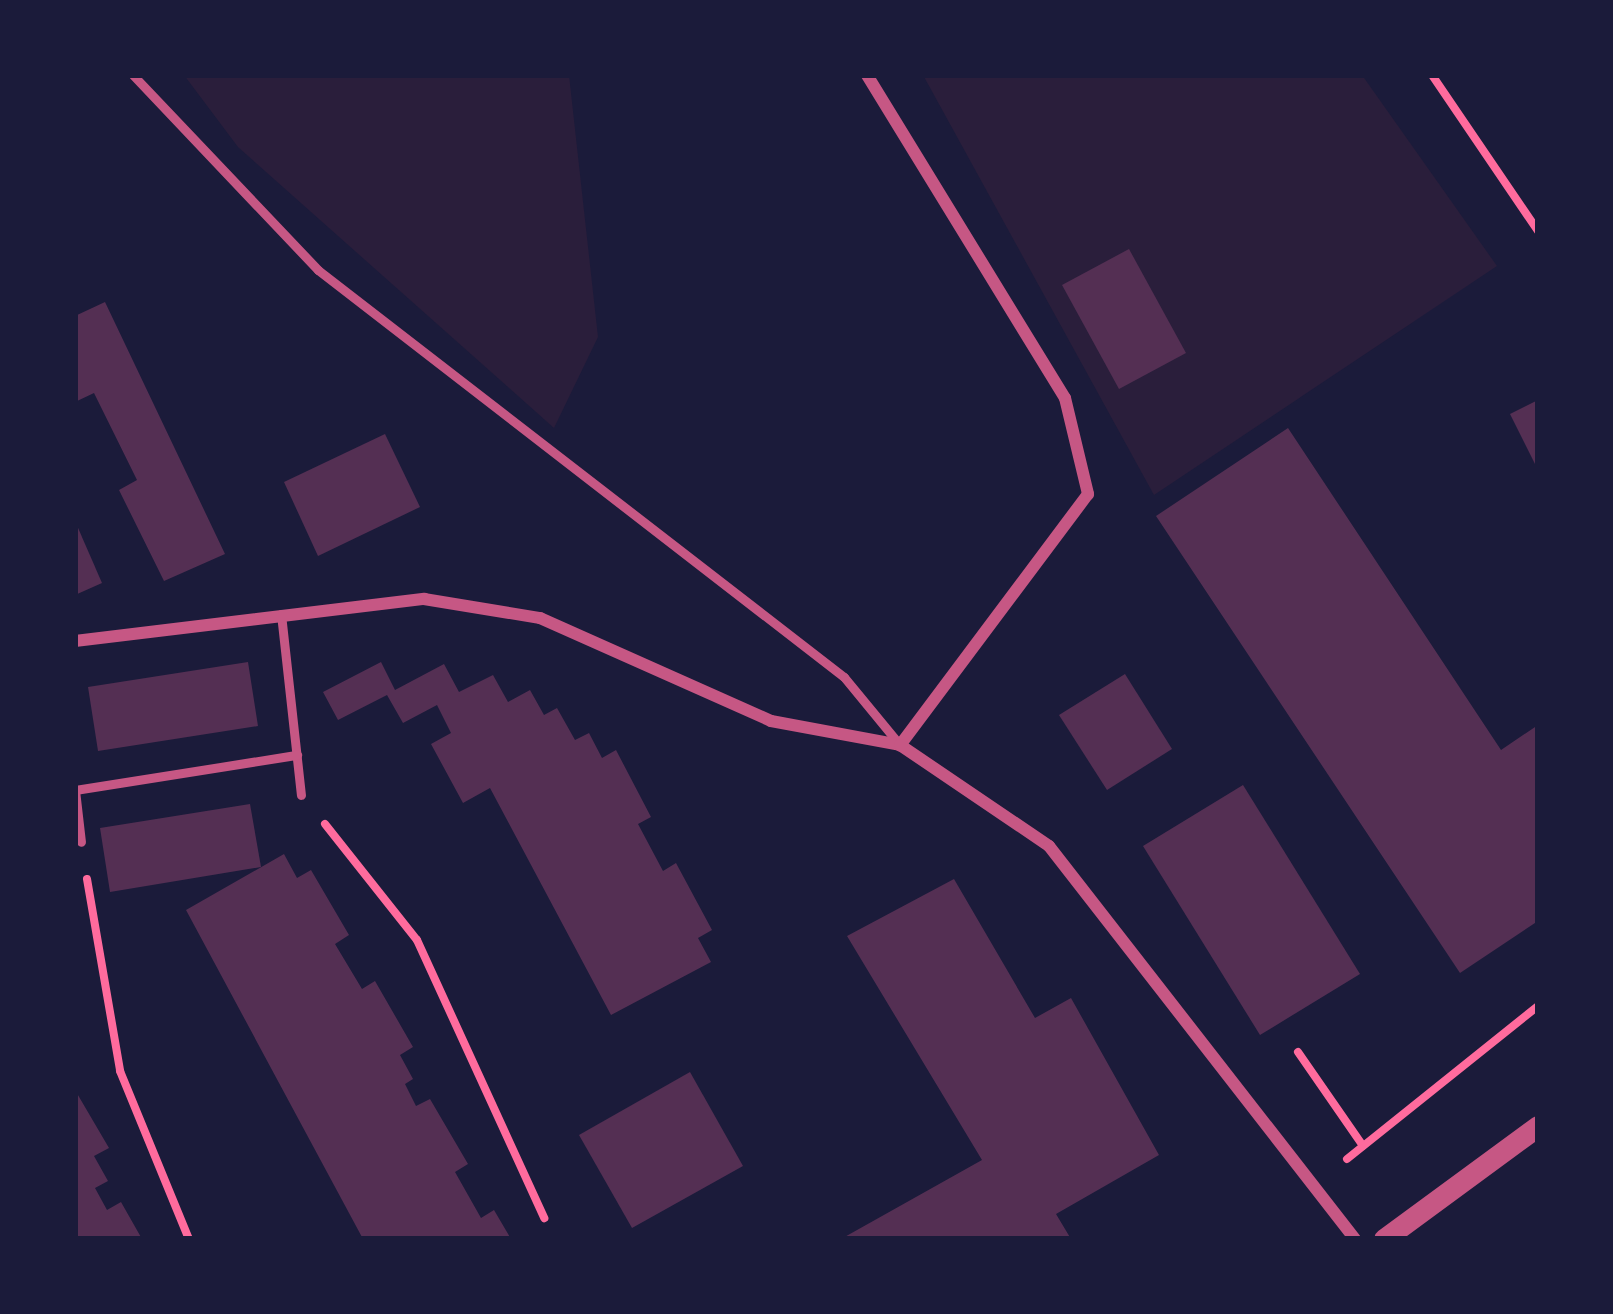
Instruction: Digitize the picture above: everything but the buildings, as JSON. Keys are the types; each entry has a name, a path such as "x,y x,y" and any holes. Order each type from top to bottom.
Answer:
{"street":[{"path":"867,75 1065,398 1088,494 900,745"},
{"path":"75,641 424,599 540,619 771,721 900,745 1049,846 1355,1239"},
{"path":"1384,1239 1538,1126"}],"lane":[{"path":"133,75 318,270 844,677 900,745"},
{"path":"281,614 301,795"},
{"path":"81,842 75,790 297,755"}],"path":[{"path":"1432,75 1538,232"},
{"path":"301,795 417,940 544,1218"},
{"path":"81,842 120,1072 189,1239"},
{"path":"1312,1186 1538,1006"},
{"path":"1298,1052 1363,1146"}],"shaded area":[{"path":"184,75 569,75 598,337 554,428 238,147"},
{"path":"923,75 1362,75 1497,266 1154,495"}]}
